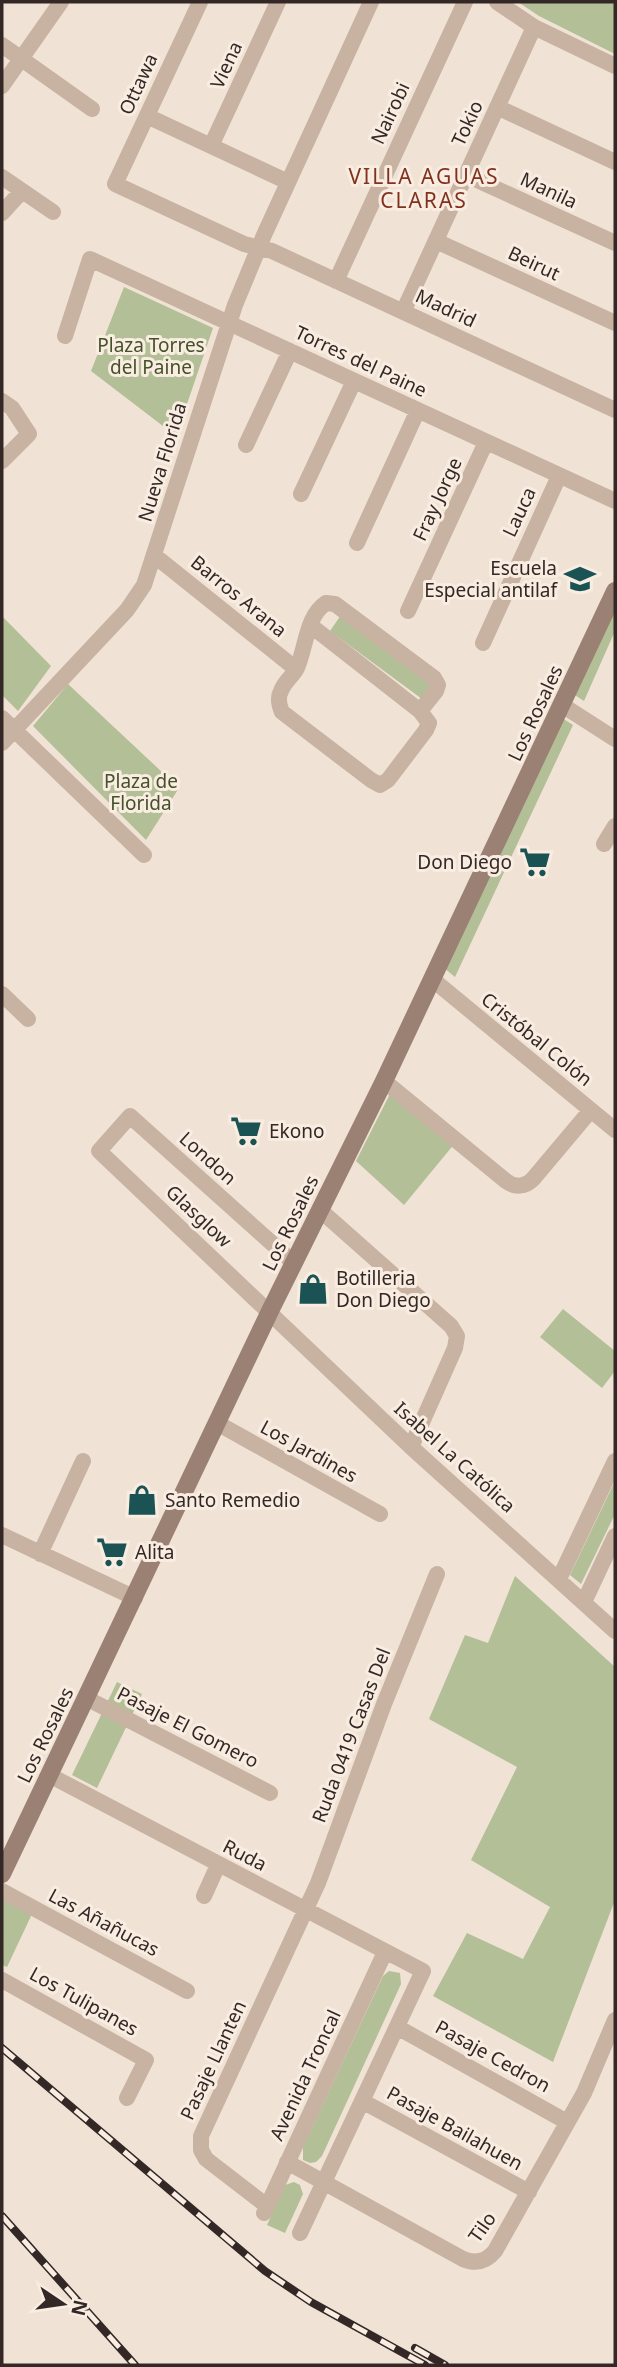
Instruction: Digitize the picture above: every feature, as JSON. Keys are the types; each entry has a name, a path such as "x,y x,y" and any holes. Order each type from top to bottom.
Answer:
{"street":[{"path":"2,86 61,2"},
{"name":"Ottawa","path":"115,184 200,2"},
{"name":"Viena","path":"211,146 278,2"},
{"name":"Nueva Florida","path":"2,743 127,610 144,585 229,323 288,182 371,2"},
{"name":"Nairobi","path":"336,281 466,2"},
{"path":"497,2 534,27 615,66"},
{"name":"Tokio","path":"403,312 534,27"},
{"path":"2,45 92,109"},
{"path":"497,107 615,162"},
{"path":"147,116 288,182"},
{"name":"Manila","path":"466,175 615,243"},
{"path":"2,177 53,212"},
{"name":"Madrid","path":"115,184 244,244 272,251 615,410"},
{"path":"2,213 22,191"},
{"name":"Beirut","path":"436,241 615,323"},
{"name":"Torres del Paine","path":"65,336 90,259 615,501"},
{"path":"246,445 290,351"},
{"path":"301,494 354,381"},
{"path":"2,461 29,434 7,405"},
{"path":"357,543 418,410"},
{"name":"Fray Jorge","path":"408,611 486,442"},
{"name":"Lauca","path":"483,643 559,476"},
{"name":"Barros Arana","path":"155,556 296,669"},
{"name":"Los Rosales","path":"2,1874 270,1311 384,1081 615,591"},
{"path":"310,625 420,711 429,723 388,780 380,785 282,712 280,692 296,669 310,625 321,606 326,603 335,604 434,678 438,684 436,691 420,711"},
{"path":"562,705 615,739"},
{"path":"2,718 144,855"},
{"path":"604,844 615,826"},
{"name":"Cristóbal Colón","path":"432,979 615,1130"},
{"path":"2,994 28,1019"},
{"path":"384,1081 515,1186 526,1185 533,1179 591,1110"},
{"name":"London","path":"99,1151 130,1116 294,1263"},
{"name":"Glasglow","path":"99,1151 270,1311"},
{"path":"320,1210 451,1326 457,1336 455,1348 411,1447"},
{"name":"Isabel La Católica","path":"270,1311 411,1447 615,1631"},
{"name":"Los Jardines","path":"217,1423 380,1514"},
{"path":"40,1554 83,1461"},
{"path":"559,1579 615,1461"},
{"path":"2,1535 135,1598"},
{"path":"584,1602 615,1536"},
{"name":"Ruda 0419 Casas Del","path":"306,1910 384,1704 437,1574"},
{"name":"Pasaje El Gomero","path":"86,1698 270,1793"},
{"name":"Ruda","path":"49,1775 423,1971 397,2027"},
{"path":"204,1896 218,1865"},
{"name":"Las Añañucas","path":"2,1891 187,1991"},
{"name":"Pasaje Llanten","path":"265,2211 206,2159 201,2150 201,2136 306,1910"},
{"name":"Avenida Troncal","path":"265,2211 385,1952"},
{"name":"Los Tulipanes","path":"2,1980 146,2060 127,2098"},
{"name":"Tilo","path":"287,2162 463,2259 475,2262 486,2259 495,2251 598,2065 615,2020"},
{"path":"300,2233 397,2027"},
{"name":"Pasaje Cedron","path":"397,2027 567,2122"},
{"name":"Pasaje Bailahuen","path":"362,2101 528,2192"}],"green space":[{"path":"518,2 615,4 615,54 539,16"},
{"name":"Plaza Torres del Paine","path":"124,287 213,328 176,436 91,371"},
{"path":"615,604 615,631 584,701 573,694"},
{"path":"341,615 433,684 422,699 330,631"},
{"path":"2,616 51,666 18,711 2,695"},
{"name":"Plaza de Florida","path":"68,684 179,788 146,840 33,726"},
{"path":"562,718 573,725 455,977 444,968"},
{"path":"395,1084 460,1137 404,1205 356,1161"},
{"path":"563,1309 615,1351 615,1371 602,1388 540,1337"},
{"path":"615,1481 615,1514 581,1584 570,1575"},
{"path":"515,1576 615,1667 615,1900 553,2062 433,1996 467,1933 523,1959 550,1907 471,1860 517,1767 429,1719 465,1635 488,1643"},
{"path":"117,1682 142,1694 97,1788 72,1775"},
{"path":"2,1897 32,1914 7,1967 2,1965"},
{"path":"389,1971 400,1973 401,1984 322,2156 316,2162 303,2160 303,2147 383,1976"},
{"path":"294,2182 300,2185 303,2194 285,2233 267,2225 285,2185"}],"railway":[{"path":"2,2048 265,2271 311,2302 425,2365"},
{"path":"2,2216 135,2365"},
{"path":"415,2348 445,2365"}],"place":[{"name":"Escuela Especial antilaf","path":"580,579"},
{"name":"Don Diego","path":"535,862"},
{"name":"Ekono","path":"246,1131"},
{"name":"Botilleria Don Diego","path":"313,1289"},
{"name":"Santo Remedio","path":"142,1500"},
{"name":"Alita","path":"112,1552"}],"district":[{"name":"VILLA AGUAS CLARAS","path":"424,189"}]}
